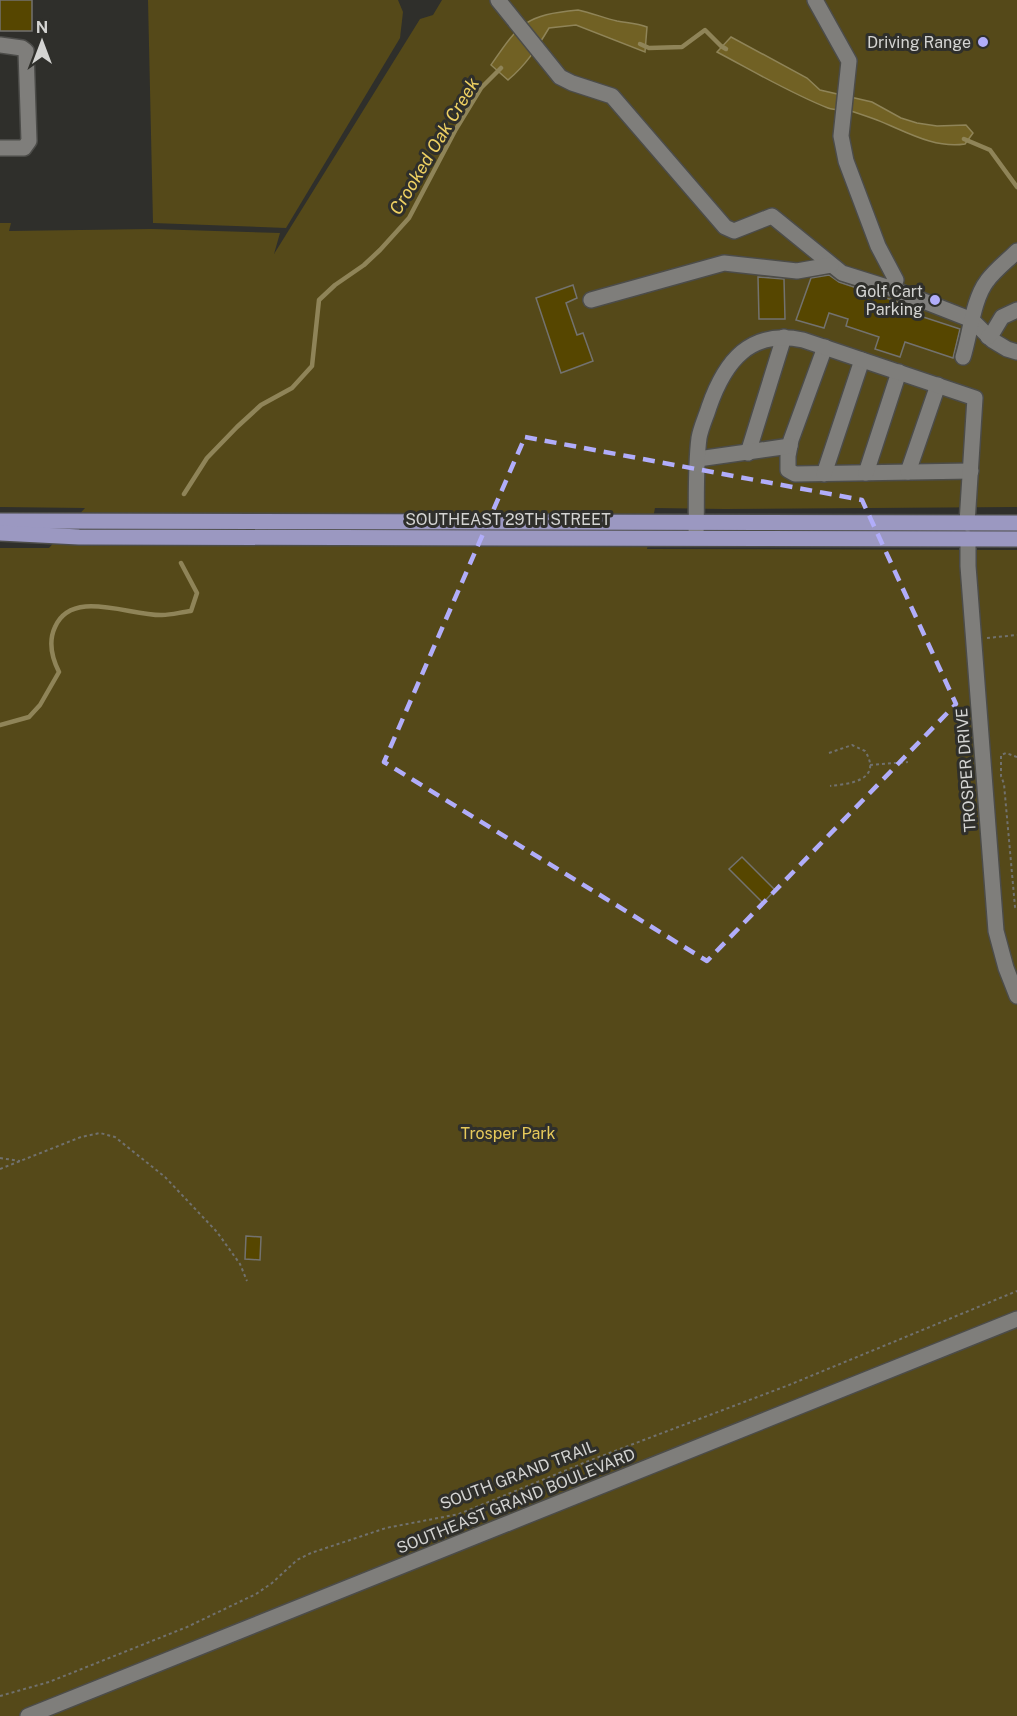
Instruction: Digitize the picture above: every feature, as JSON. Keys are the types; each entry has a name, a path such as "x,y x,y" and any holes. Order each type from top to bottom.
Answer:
{"main road":[{"name":"SOUTHEAST 29TH STREET","path":"0,521 1017,523"},
{"path":"967,523 968,539"},
{"name":"SOUTHEAST 29TH STREET","path":"0,533 79,537 1017,539"}],"street":[{"path":"815,0 849,61 841,136 846,161 878,246 896,280 893,289"},
{"path":"501,3 560,77 612,96 725,227 735,231 772,216 842,273 893,289 978,307 1002,316"},
{"path":"0,45 22,48 26,51 29,141 24,148 0,148"},
{"path":"963,357 986,282 1017,251"},
{"path":"591,300 724,263 796,271 831,265"},
{"path":"978,307 988,337 1007,349 1017,352"},
{"path":"988,337 1002,316 1017,310"},
{"path":"748,453 784,337"},
{"path":"696,538 699,436 715,390 731,362 752,344 766,339 784,337 825,347 975,398 967,523"},
{"path":"825,347 790,446 788,470 795,474 971,471"},
{"path":"824,474 862,360"},
{"path":"866,473 899,372"},
{"path":"908,472 938,385"},
{"path":"698,459 790,446"},
{"name":"TROSPER DRIVE","path":"968,539 996,930 1006,968 1017,996"},
{"name":"SOUTHEAST GRAND BOULEVARD","path":"28,1716 1017,1318"}],"path":[{"path":"974,639 1017,635"},
{"path":"829,753 852,744 865,751 869,756 870,765 866,776 859,781 830,786"},
{"path":"1017,757 1006,753 1001,755 1001,776 1004,784 1017,910"},
{"path":"870,765 908,762"},
{"path":"1001,790 1004,784"},
{"path":"0,1169 81,1137 100,1133 115,1137 165,1177 217,1232 240,1264 247,1281"},
{"path":"0,1158 20,1161"},
{"name":"SOUTH GRAND TRAIL","path":"0,1696 49,1682 187,1627 256,1594 297,1560 311,1552 386,1528 459,1514 591,1460 768,1393 1017,1291"}],"highlighted area":[{"path":"525,437 862,500 956,704 707,961 384,762"}],"green space":[{"path":"148,0 398,0 403,12 400,38 286,228 153,223"},
{"name":"Trosper Park","path":"442,0 1017,0 1017,507 655,508 647,549 1017,550 1017,1716 0,1716 0,548 49,548 85,508 0,507 0,223 11,223 9,231 152,229 280,233 274,254 420,19 433,15"}],"shaded area":[{"path":"578,10 647,27 645,52 576,25 549,28 531,56 508,80 491,65 509,39 526,24 546,15"},
{"path":"731,37 807,78 820,90 872,102 901,118 917,123 937,126 966,125 973,133 965,144 942,144 931,142 851,111 828,108 786,89 717,52"}],"building":[{"path":"0,0 32,0 32,31 0,31"},
{"path":"829,275 839,282 916,308 914,314 960,329 953,358 905,342 900,357 875,349 879,337 846,326 848,319 829,313 824,328 796,320 811,278"},
{"path":"758,277 784,279 785,319 759,319"},
{"path":"573,285 577,298 566,303 577,335 583,333 593,361 561,373 536,298"},
{"path":"742,857 775,890 763,903 729,869"},
{"path":"246,1236 261,1237 260,1260 245,1259"}],"waterway":[{"name":"Crooked Oak Creek","path":"640,44 649,48 682,47 705,30 726,49"},
{"name":"Crooked Oak Creek","path":"184,494 207,458 237,427 261,405 292,388 312,366 319,300 335,285 364,265 409,218 456,129 481,88 501,68"},
{"name":"Crooked Oak Creek","path":"964,139 990,150 1017,187"},
{"name":"Crooked Oak Creek","path":"0,725 29,717 40,705 59,672 51,644 55,627 63,615 74,609 88,606 162,615 191,611 197,593 181,563"}],"place":[{"name":"Driving Range","path":"983,42"},
{"name":"Golf Cart Parking","path":"935,300"}]}
